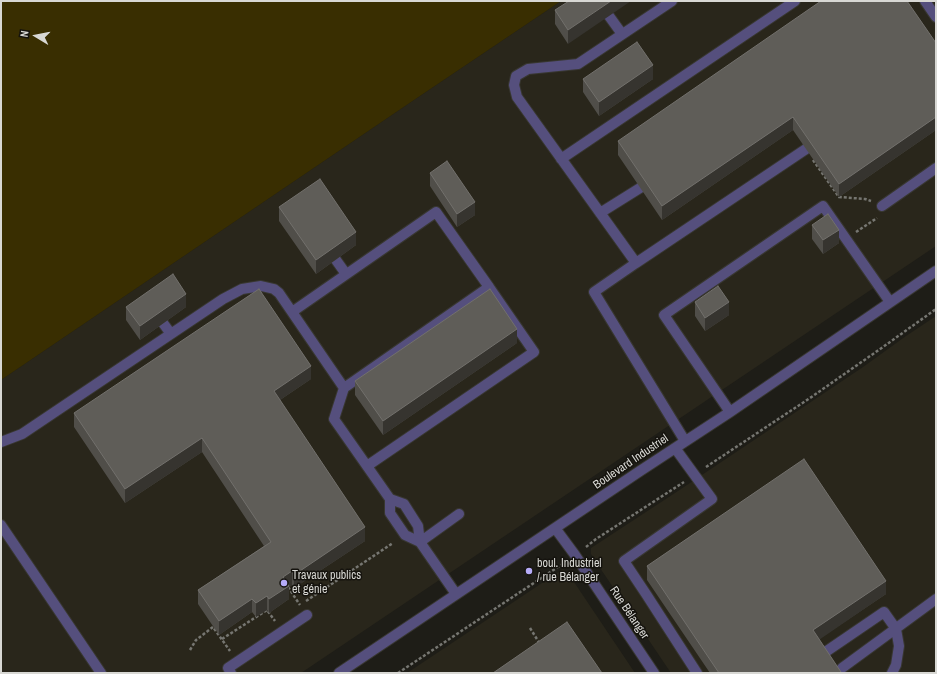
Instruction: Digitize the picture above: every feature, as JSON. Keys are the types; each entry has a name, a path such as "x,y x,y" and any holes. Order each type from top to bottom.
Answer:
{"street":[{"path":"636,263 517,97 514,85 516,76 528,69 578,64 672,1"},
{"path":"561,159 795,1"},
{"path":"925,1 936,17"},
{"path":"609,16 622,34"},
{"path":"685,441 594,292 806,149"},
{"path":"882,206 936,168"},
{"path":"600,213 640,188"},
{"path":"730,412 664,315 823,206 890,302"},
{"path":"292,312 436,212 534,352 367,466"},
{"path":"336,260 346,274"},
{"name":"Boulevard Industriel","path":"339,673 730,412 936,271"},
{"path":"1,442 22,434 232,294 242,289 253,287 261,286 274,289 279,293 344,388"},
{"path":"420,542 405,535 390,513 390,499 334,419 344,388 489,287"},
{"path":"164,323 171,334"},
{"path":"675,448 712,499 624,561 697,673"},
{"path":"390,499 404,504 418,526 420,542 456,594"},
{"path":"420,542 460,514"},
{"path":"1,525 101,673"},
{"name":"Rue Bélanger","path":"555,528 654,673"},
{"path":"842,668 936,599"},
{"path":"821,655 884,612 896,629 899,646 896,665 892,673"},
{"path":"231,673 228,668 307,615"}],"path":[{"path":"806,149 839,197 865,199 882,206"},
{"path":"854,233 878,218"},
{"path":"705,468 822,390 936,309"},
{"path":"596,539 676,487"},
{"path":"294,609 394,542"},
{"path":"398,673 559,566"},
{"path":"288,588 300,605"},
{"path":"190,650 196,640 213,627 222,639 267,610 275,621 281,617"},
{"path":"530,628 542,647"}],"shaded area":[{"path":"1,1 561,1 1,380"},
{"path":"561,1 936,1 936,246 301,673 1,673 1,380"},
{"path":"936,316 936,673 671,673 591,554 591,548 863,367"},
{"path":"563,569 576,585 635,673 407,673"}],"building":[{"path":"569,1 611,1 568,30 555,10"},
{"path":"821,1 907,1 936,43 936,117 839,184 793,117 662,206 618,141"},
{"path":"637,42 653,65 599,102 583,79"},
{"path":"447,161 475,202 457,214 430,173"},
{"path":"320,179 356,232 316,260 279,207"},
{"path":"828,214 839,230 823,240 812,225"},
{"path":"173,274 186,294 140,326 126,307"},
{"path":"718,286 729,302 705,318 695,302"},
{"path":"259,289 311,366 274,391 365,527 294,575 292,571 283,577 289,586 269,599 267,596 256,603 252,599 219,621 198,590 271,542 202,438 125,489 74,413"},
{"path":"490,289 517,329 383,421 355,381"},
{"path":"804,459 886,581 813,630 841,672 840,673 719,673 647,566"},
{"path":"567,622 602,673 493,673"}],"place":[{"name":"boul. Industriel / rue Bélanger","path":"529,571"},
{"name":"Travaux publics et génie","path":"284,583"}]}
